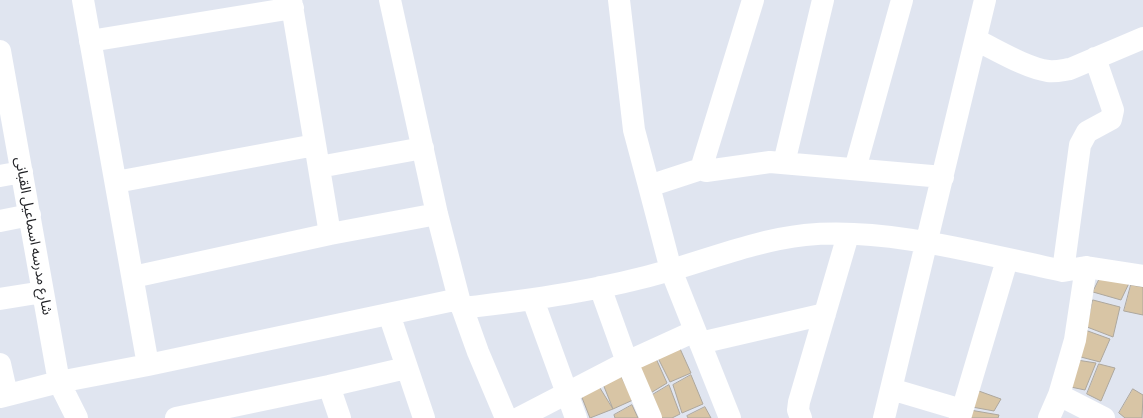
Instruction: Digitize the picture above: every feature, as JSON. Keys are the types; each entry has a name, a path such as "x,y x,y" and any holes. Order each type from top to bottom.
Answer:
{"street":[{"path":"83,0 148,365"},
{"path":"390,0 437,214 461,303 478,352 506,418"},
{"path":"619,0 634,130 671,270 730,418"},
{"path":"701,169 753,0"},
{"path":"784,163 823,0"},
{"path":"855,169 902,0"},
{"path":"884,418 985,0"},
{"path":"90,41 292,4 330,234"},
{"path":"976,40 1031,66 1049,71 1070,69 1143,38"},
{"name":"شارع مدرسه اسماعيل القبانى","path":"1,58 59,382 76,418"},
{"path":"1063,271 1080,145 1087,132 1111,119 1113,116 1113,110 1095,58"},
{"path":"116,182 315,145"},
{"path":"319,167 423,148"},
{"path":"649,186 701,169 706,171 770,162 943,177"},
{"path":"0,176 22,172"},
{"path":"133,277 330,234 437,214"},
{"path":"0,221 30,215"},
{"path":"0,364 3,396 59,382 148,365 389,314 461,303 534,300 600,288 671,270 695,261 778,239 805,235 848,235 926,243 1063,271 1086,267 1142,271"},
{"path":"801,418 798,410 799,402 848,235"},
{"path":"891,388 961,414 1007,260"},
{"path":"1049,418 1059,395 1075,340 1086,267"},
{"path":"600,288 627,362 651,418"},
{"path":"0,299 43,292"},
{"path":"534,300 576,418"},
{"path":"389,314 424,418"},
{"path":"519,418 627,362 698,337 825,314"},
{"path":"176,418 329,386 406,368"},
{"path":"329,386 340,418"},
{"path":"1059,395 1104,418"}],"building":[{"path":"1102,274 1131,279 1121,300 1093,292"},
{"path":"1131,285 1143,287 1143,315 1124,311"},
{"path":"1093,300 1120,307 1113,337 1087,327"},
{"path":"1085,330 1110,339 1100,362 1077,356"},
{"path":"677,342 691,373 670,382 656,354"},
{"path":"654,354 667,383 649,394 633,363"},
{"path":"1077,360 1096,363 1085,390 1066,386"},
{"path":"1099,364 1115,368 1101,401 1087,394"},
{"path":"618,370 633,400 613,409 601,379"},
{"path":"691,375 703,404 682,413 673,385"},
{"path":"595,380 613,409 590,418 579,390"},
{"path":"669,385 680,414 672,418 659,418 649,397"},
{"path":"1133,389 1143,395 1142,418 1125,418 1119,413"},
{"path":"976,390 1001,399 994,411 972,407"},
{"path":"632,405 638,418 615,418 614,415"},
{"path":"705,407 711,418 688,418 687,416"},
{"path":"970,410 999,415 998,418 968,418"}]}
